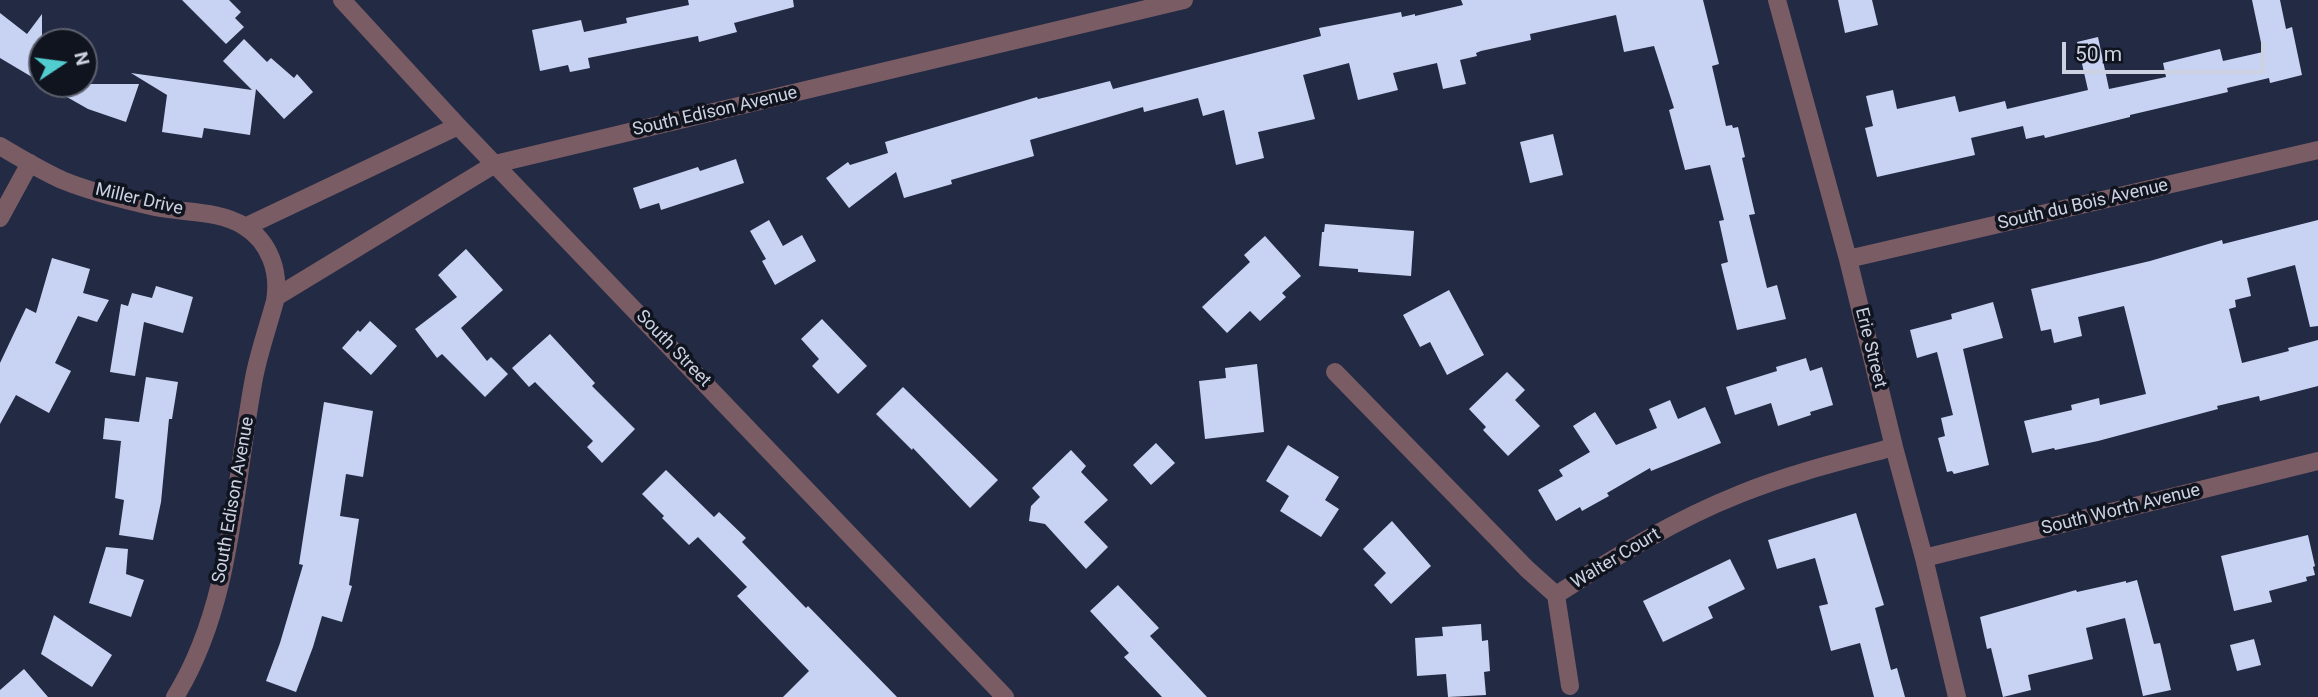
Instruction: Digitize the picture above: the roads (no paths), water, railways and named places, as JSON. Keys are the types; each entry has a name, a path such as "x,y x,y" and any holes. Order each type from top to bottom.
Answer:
{"street":[{"name":"South Street","path":"342,0 458,126 1005,697"},
{"name":"South Edison Avenue","path":"276,296 495,164 1184,0"},
{"name":"Erie Street","path":"1777,0 1848,259 1957,697"},
{"path":"245,227 458,126"},
{"name":"Miller Drive","path":"0,146 62,180 155,207 226,218 245,227"},
{"name":"South du Bois Avenue","path":"1848,259 2318,150"},
{"path":"0,218 30,163"},
{"name":"South Edison Avenue","path":"175,697 206,631 222,575 255,376 276,296 277,280 270,257 261,241 245,227"},
{"name":"Walter Court","path":"1335,372 1527,569 1556,595 1654,534 1713,505 1766,484 1894,447"},
{"name":"South Worth Avenue","path":"1924,558 2318,461"},
{"path":"1556,595 1570,686"}]}
